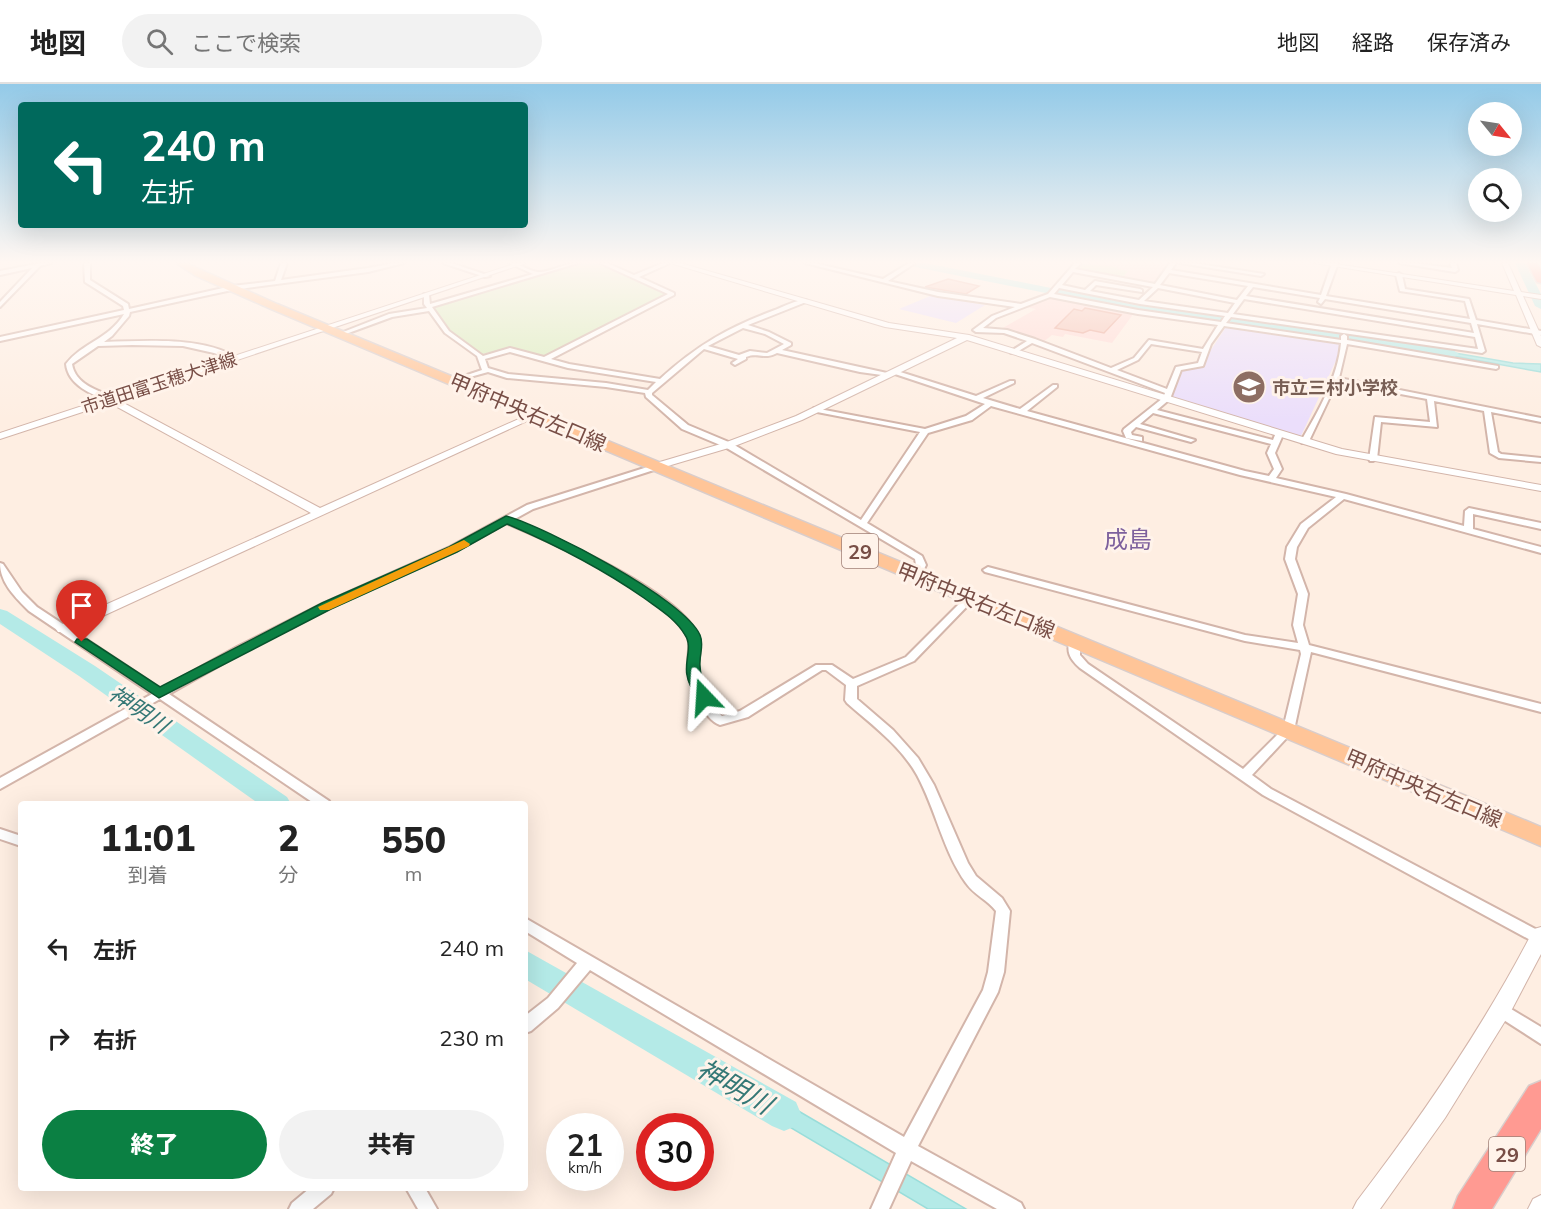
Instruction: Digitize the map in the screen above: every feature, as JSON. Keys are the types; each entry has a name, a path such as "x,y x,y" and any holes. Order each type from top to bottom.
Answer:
{"highway":[{"name":"29","path":"1471,1209 1541,1098"}],"main road":[{"name":"甲府中央右左口線","path":"298,316 1541,837"}],"street":[{"path":"0,339 107,316"},
{"path":"125,316 117,329 69,364 69,373 77,381 318,512"},
{"name":"市道田富玉穂大津線","path":"0,435 234,358 334,331 373,316"},
{"path":"334,331 389,316"},
{"path":"435,316 447,332 482,358 485,369 507,376 606,385 649,392 704,347 769,316"},
{"path":"544,360 630,316"},
{"path":"855,316 888,325 966,337 1167,395"},
{"path":"0,784 154,696 326,606 453,549 549,499 728,445 817,410 966,337 998,316"},
{"path":"1160,316 1221,325 1482,351 1472,316"},
{"path":"1168,451 1129,436 1127,431 1154,411 1167,395 1178,368 1201,365 1208,344 1228,316 1496,368"},
{"path":"1305,441 1318,419 1334,379 1349,316"},
{"path":"1352,316 1478,336"},
{"path":"1435,316 1538,333"},
{"path":"1528,316 1538,333 1541,345"},
{"path":"704,347 737,360 750,353 768,355 789,344 767,333 744,326"},
{"path":"976,329 1005,331 1033,340 1277,438"},
{"path":"1013,352 1033,340"},
{"path":"1111,371 1136,359 1149,342 1206,351"},
{"path":"94,344 188,344 212,348 234,358"},
{"path":"482,358 510,350 544,360 662,381"},
{"path":"778,351 838,366 891,374 1021,412 1541,550"},
{"path":"454,381 488,370"},
{"path":"1334,379 1541,420"},
{"path":"976,399 1012,382"},
{"path":"1021,412 1055,386"},
{"path":"649,392 648,396 685,427 728,445 919,558 921,565 917,575"},
{"path":"1373,459 1378,419 1434,425 1430,398"},
{"path":"817,410 925,431 969,418 990,403"},
{"path":"1486,410 1494,453 1499,456 1541,460"},
{"path":"1154,411 1277,438 1305,441 1373,459 1541,488"},
{"path":"63,629 534,415"},
{"path":"1136,425 1191,440"},
{"path":"862,524 925,431"},
{"path":"1271,479 1278,470 1271,453 1277,438"},
{"path":"1244,776 1288,730 1306,654 1298,626 1303,594 1290,558 1292,547 1304,526 1343,496"},
{"path":"1468,531 1469,511 1541,526"},
{"path":"506,520 564,544 609,569 642,590 678,618 693,635 694,677 713,716 720,721 744,714 820,667 828,667 852,684"},
{"path":"0,566 27,603 154,696 320,801"},
{"path":"988,570 1245,638 1303,647 1541,708"},
{"path":"852,684 910,659 970,598"},
{"path":"1075,640 1072,650 1076,659 1084,666 1267,792 1540,937 1501,1010 1403,1160 1365,1209"},
{"path":"852,684 851,700 892,735 910,755 922,773 952,845 972,881 1000,904 1003,911 996,972 990,992 883,1202"},
{"path":"0,834 18,840"},
{"path":"528,926 584,966 906,1153 1015,1209"},
{"path":"528,1023 556,999 584,966"},
{"path":"1501,1010 1541,1036"},
{"path":"298,1209 321,1191"},
{"path":"417,1191 428,1209"}],"shaded area":[{"path":"925,316 968,316 956,323"},
{"path":"1025,316 1132,316 1112,343 1065,334 1063,337 1052,335 1042,343 1001,329"},
{"name":"市立三村小学校","path":"1226,327 1340,342 1339,354 1301,436 1171,398 1180,370 1205,367 1207,356"}],"green space":[{"path":"440,316 626,316 540,358 511,348 482,354 452,332"}],"water":[{"path":"1426,348 1513,363 1541,364 1541,372 1426,351"},
{"path":"766,1092 966,1209 928,1209 756,1107"}],"building":[{"path":"1068,316 1121,316 1104,333 1090,330 1083,333 1055,328"}],"waterway":[{"path":"1188,316 1453,354"},
{"name":"神明川","path":"0,615 87,671 274,801"},
{"name":"神明川","path":"528,965 784,1114"}],"slow traffic":[{"path":"325,607 464,544"}],"place":[{"name":"市立三村小学校","path":"1249,387"}],"district":[{"name":"成島","path":"1128,539"}],"route":[{"path":"82,642 159,693 326,606 453,549 506,520 564,544 609,569 673,613 693,635 694,677 704,697"}]}
